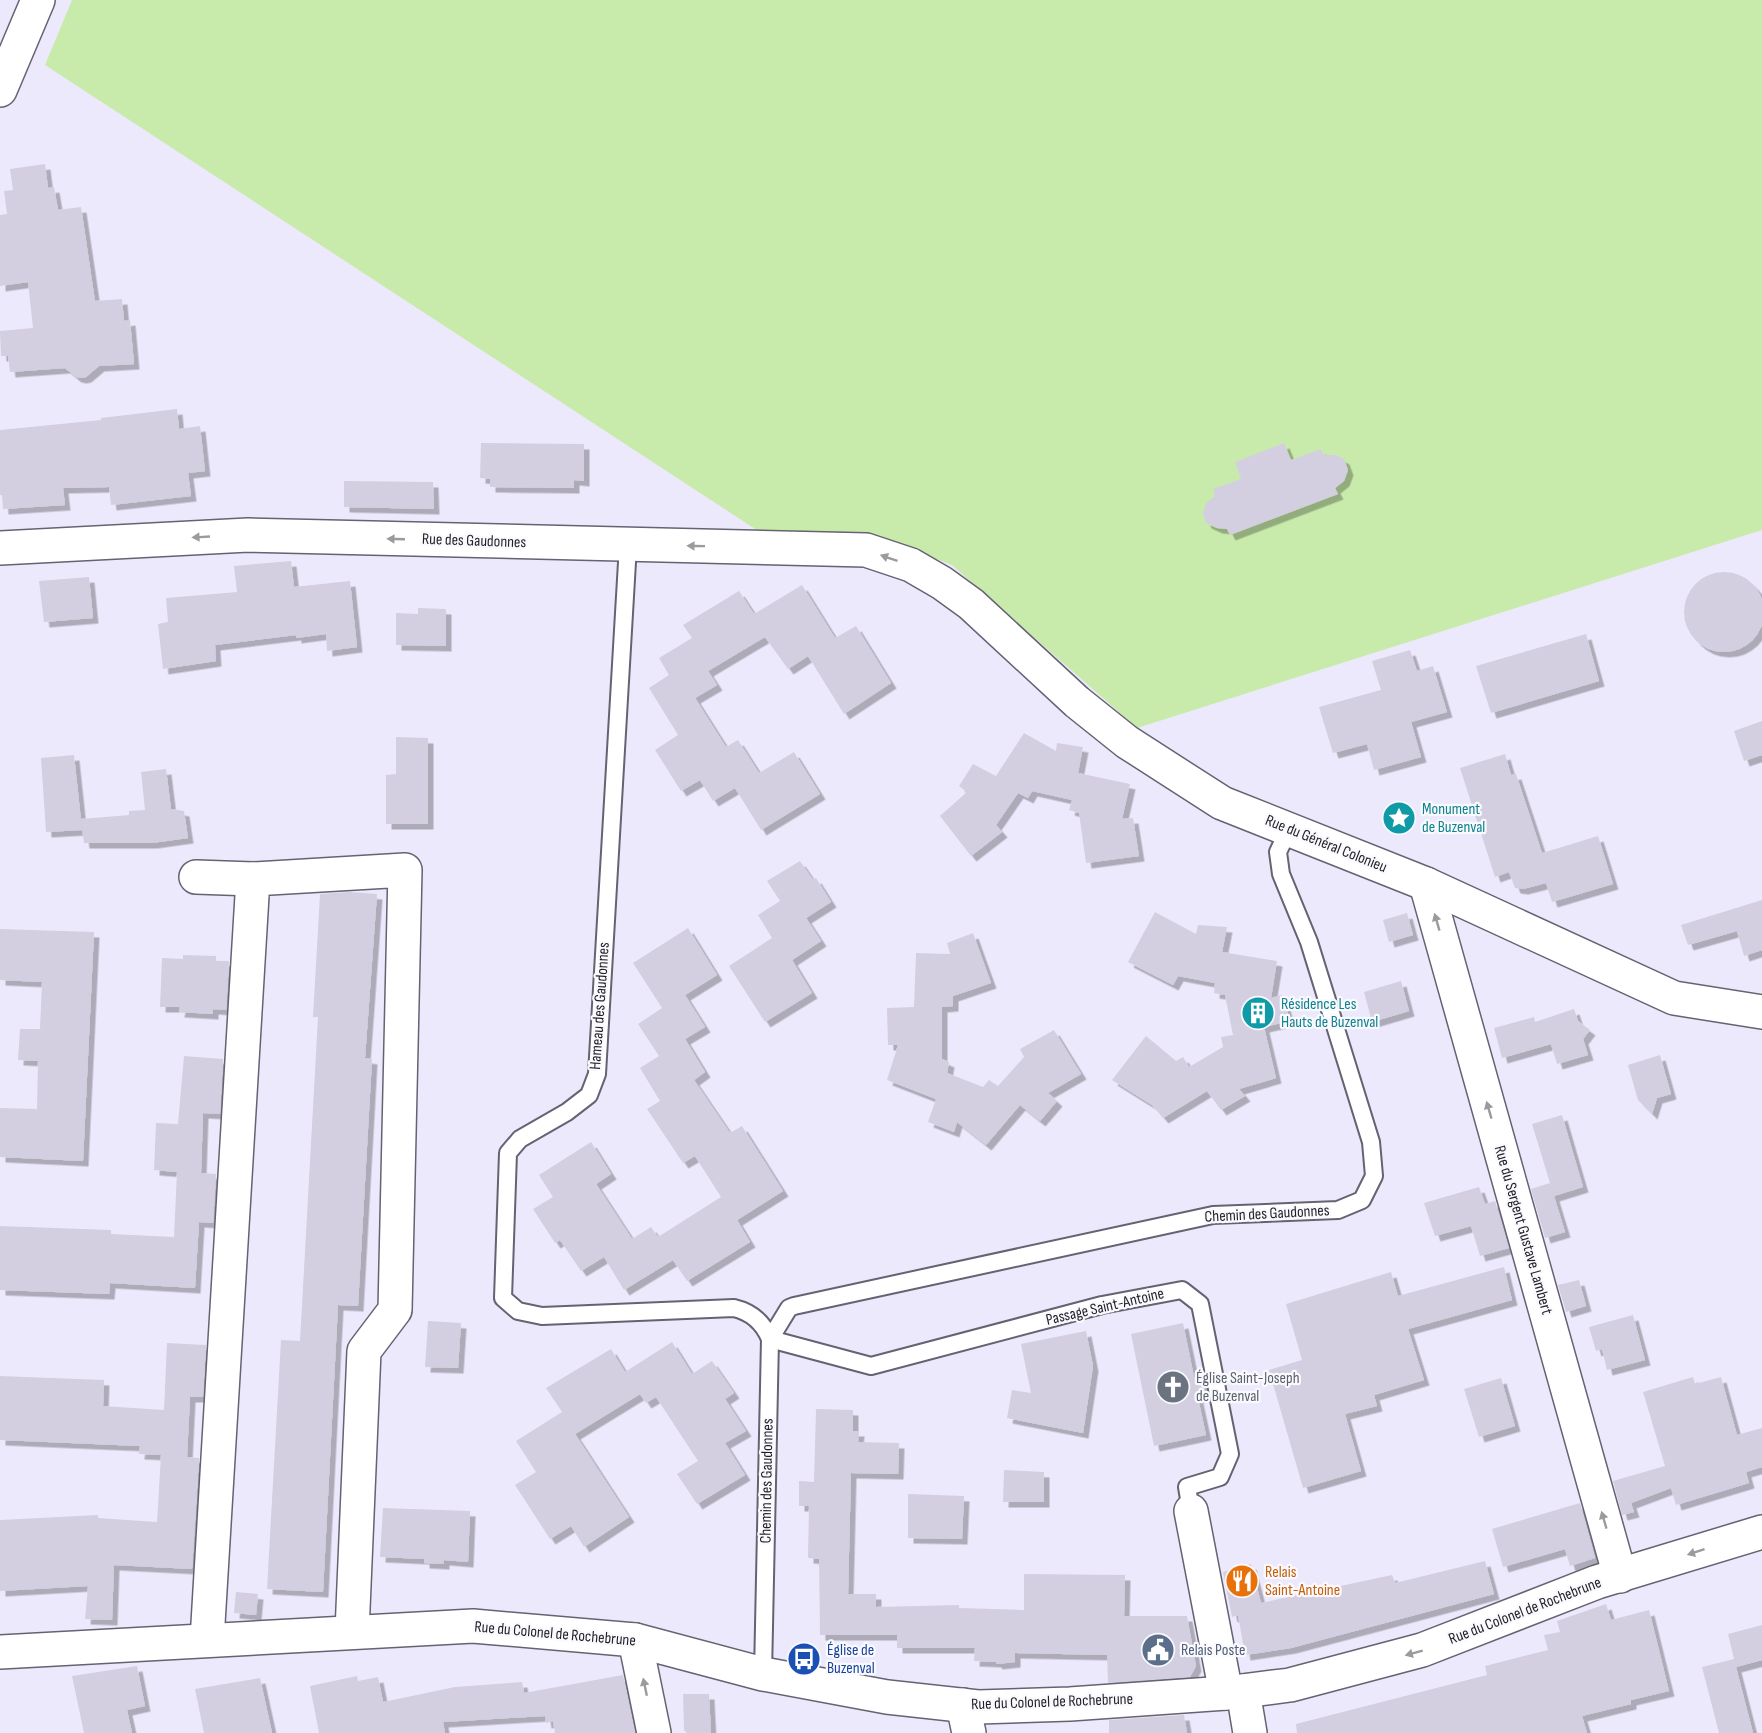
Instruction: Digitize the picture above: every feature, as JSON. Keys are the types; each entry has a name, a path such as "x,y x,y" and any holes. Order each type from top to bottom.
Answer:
{"street":[{"path":"0,90 38,0"},
{"name":"Rue des Gaudonnes","path":"0,548 248,535 866,550 911,565 942,583"},
{"name":"Rue du Général Colonieu","path":"942,583 971,604 1077,702 1127,742 1222,802 1426,884 1674,998 1762,1012"},
{"path":"196,877 253,879 405,870 395,1310 364,1351 352,1632"},
{"path":"207,1640 253,879"},
{"name":"Rue du Sergent Gustave Lambert","path":"1426,884 1620,1576"},
{"name":"Passage Saint-Antoine","path":"1191,1511 1234,1692 1250,1733"},
{"name":"Rue du Colonel de Rochebrune","path":"0,1652 473,1626 635,1640 763,1674 887,1697 966,1719 978,1707 1070,1704 1234,1692 1290,1685 1422,1650 1597,1582 1757,1533"},
{"path":"635,1640 654,1733"}],"lane":[{"name":"Hameau des Gaudonnes","path":"628,545 597,1074 589,1095 567,1112 520,1139 508,1153 503,1298 518,1311 542,1316 734,1308 748,1311 767,1330 770,1339"},
{"name":"Chemin des Gaudonnes","path":"763,1674 770,1339 789,1308 1213,1215 1338,1210 1362,1200 1374,1176 1371,1142 1309,942 1281,874 1278,852 1288,829"},
{"name":"Passage Saint-Antoine","path":"770,1339 871,1366 1102,1305 1182,1290 1200,1304 1230,1454 1220,1477 1187,1486 1191,1511"}],"green space":[{"path":"72,0 1762,0 1762,530 1137,728 952,565 884,539 769,538 45,65"}],"building":[{"path":"45,164 48,188 54,187 58,210 81,207 95,301 122,299 124,321 130,320 134,364 99,366 86,377 81,378 76,377 65,368 10,372 8,356 1,356 0,331 33,328 28,282 0,286 0,215 7,214 4,191 13,190 10,169"},
{"path":"177,409 179,429 200,426 205,471 188,473 191,496 111,505 109,487 63,488 65,505 3,509 2,495 0,495 0,430 101,420 101,418"},
{"path":"481,443 584,444 584,481 574,480 574,488 490,487 490,479 480,478"},
{"path":"1284,443 1291,460 1321,449 1324,455 1336,455 1344,459 1348,470 1344,481 1335,488 1338,494 1230,535 1227,529 1206,523 1203,514 1206,503 1215,496 1213,489 1241,479 1235,462"},
{"path":"344,481 433,482 434,509 344,507"},
{"path":"291,561 294,587 350,581 357,647 327,651 326,634 296,638 296,635 215,645 216,661 163,669 158,624 168,622 166,598 237,592 234,566"},
{"path":"1724,572 1746,579 1752,584 1763,604 1764,612 1757,634 1752,640 1732,651 1724,652 1702,645 1696,640 1685,620 1684,612 1691,590 1696,584 1716,573"},
{"path":"89,577 93,618 44,622 39,581"},
{"path":"802,585 835,638 856,626 891,683 844,714 808,656 788,669 765,637 708,671 717,685 695,698 726,747 738,740 759,773 794,752 820,794 761,830 735,788 713,801 700,780 681,791 655,750 678,735 649,688 669,675 659,658 692,638 683,625 739,591 754,614"},
{"path":"418,608 446,609 446,646 396,645 396,613 418,614"},
{"path":"1586,634 1599,681 1491,713 1476,666"},
{"path":"1410,650 1417,671 1433,666 1447,712 1411,722 1421,757 1374,770 1367,744 1333,753 1319,707 1381,690 1372,661"},
{"path":"1762,721 1762,755 1744,761 1734,731"},
{"path":"1024,733 1056,751 1057,743 1083,747 1078,773 1130,784 1122,819 1133,818 1139,856 1086,863 1079,813 1069,810 1072,800 1032,791 1028,798 1018,793 996,825 1002,832 971,856 940,816 967,792 959,786 973,764 996,776"},
{"path":"396,737 428,738 428,824 386,824 386,775 396,774"},
{"path":"1505,754 1511,775 1516,774 1542,853 1598,836 1613,884 1552,902 1546,883 1523,889 1515,888 1509,872 1495,877 1460,768"},
{"path":"74,755 82,830 46,832 41,758"},
{"path":"166,769 171,809 184,811 188,838 152,843 84,843 81,819 129,815 129,811 145,810 141,772"},
{"path":"800,861 813,880 816,878 831,902 806,918 821,941 792,960 812,993 765,1022 729,966 772,938 758,915 780,901 767,881"},
{"path":"349,892 377,894 365,1058 372,1059 358,1306 338,1305 323,1592 267,1589 281,1340 300,1341 318,1017 313,1017 320,894"},
{"path":"1762,900 1762,950 1744,956 1737,931 1688,945 1681,925"},
{"name":"Résidence Les Hauts de Buzenval","path":"1155,912 1196,934 1198,925 1227,927 1222,952 1277,961 1271,998 1282,995 1290,1021 1264,1027 1276,1078 1239,1089 1245,1096 1221,1110 1207,1091 1163,1118 1152,1105 1112,1080 1146,1036 1176,1061 1183,1057 1189,1067 1223,1047 1221,1037 1233,1035 1225,995 1214,993 1215,983 1178,976 1173,985 1128,962"},
{"path":"1407,913 1413,935 1389,942 1383,920"},
{"path":"688,928 717,975 685,995 705,1027 685,1039 705,1072 694,1080 730,1133 742,1126 783,1191 737,1220 750,1242 687,1281 673,1260 624,1290 604,1257 581,1271 560,1240 555,1243 533,1209 553,1197 539,1175 591,1142 611,1174 596,1184 632,1239 651,1227 658,1237 721,1197 695,1156 683,1163 647,1109 660,1101 640,1068 659,1056 638,1024 662,1008 633,963"},
{"path":"0,929 94,932 83,1161 0,1157 0,1108 37,1109 38,1061 18,1060 20,1029 40,1029 42,982 0,980"},
{"path":"973,933 991,983 953,996 953,1006 942,1007 942,1059 949,1062 947,1073 983,1087 989,1080 998,1086 1024,1057 1020,1049 1054,1030 1081,1074 1048,1093 1057,1101 1040,1121 1020,1105 986,1145 957,1122 954,1132 928,1122 936,1099 887,1080 898,1045 888,1045 887,1008 914,1007 916,953 950,954 947,943"},
{"path":"183,955 216,956 216,961 229,961 226,1010 213,1009 213,1014 179,1012 180,1007 160,1007 162,958 183,959"},
{"path":"1401,981 1409,1011 1372,1022 1364,992"},
{"path":"1574,1009 1578,1021 1590,1030 1583,1039 1588,1055 1557,1064 1551,1044 1502,1058 1494,1028 1534,1017 1535,1022"},
{"path":"1660,1055 1671,1094 1657,1098 1652,1114 1638,1100 1628,1065"},
{"path":"184,1056 223,1059 220,1114 203,1113 201,1173 216,1174 213,1223 199,1222 195,1288 110,1283 109,1294 0,1290 0,1226 111,1230 111,1234 174,1237 177,1172 154,1170 156,1123 178,1124"},
{"path":"1562,1115 1583,1187 1554,1196 1565,1232 1545,1238 1531,1189 1550,1183 1532,1124"},
{"path":"1479,1187 1485,1204 1495,1201 1509,1248 1480,1256 1471,1226 1435,1236 1424,1203"},
{"path":"1504,1267 1512,1300 1408,1329 1424,1380 1374,1395 1377,1406 1345,1414 1361,1471 1303,1488 1269,1370 1302,1360 1286,1304 1391,1272 1398,1296"},
{"path":"1579,1280 1586,1306 1566,1312 1558,1285"},
{"path":"1633,1315 1645,1360 1607,1370 1602,1349 1596,1351 1589,1327"},
{"path":"428,1321 461,1323 458,1368 425,1367"},
{"name":"Église Saint-Joseph de Buzenval","path":"1183,1323 1194,1377 1203,1381 1205,1393 1198,1398 1206,1435 1154,1446 1131,1334"},
{"path":"1086,1331 1093,1366 1083,1433 1007,1418 1012,1390 1031,1393 1021,1344"},
{"path":"672,1342 692,1374 712,1361 734,1393 725,1399 746,1431 725,1443 745,1475 697,1504 677,1474 698,1461 656,1397 646,1403 640,1394 575,1434 629,1517 584,1547 571,1526 550,1539 515,1485 536,1472 516,1441 562,1412 546,1388 611,1349 625,1372"},
{"path":"167,1343 206,1345 203,1397 190,1397 187,1457 199,1458 192,1569 114,1565 112,1620 85,1619 88,1586 0,1591 0,1520 98,1515 98,1518 157,1522 161,1455 139,1454 140,1446 0,1440 0,1376 104,1380 103,1406 164,1410"},
{"path":"1693,1377 1695,1384 1721,1377 1737,1435 1762,1428 1762,1467 1746,1472 1749,1483 1676,1505 1671,1488 1631,1503 1634,1512 1622,1515 1613,1481 1665,1466 1643,1392"},
{"path":"1501,1378 1515,1426 1479,1437 1464,1389"},
{"path":"816,1409 853,1410 853,1431 859,1431 858,1442 899,1443 898,1474 851,1473 848,1594 876,1594 876,1607 959,1605 959,1608 1024,1610 1024,1574 1125,1575 1124,1616 1187,1616 1196,1666 1190,1677 1108,1683 1107,1655 1015,1653 1015,1662 997,1664 996,1662 974,1661 975,1648 897,1648 897,1635 820,1635 819,1559 808,1558 809,1506 799,1506 799,1481 814,1482"},
{"path":"1004,1470 1044,1472 1044,1502 1003,1502"},
{"path":"908,1494 964,1496 962,1539 908,1538"},
{"path":"1580,1503 1595,1558 1570,1566 1565,1549 1503,1567 1492,1529"},
{"path":"383,1508 470,1511 468,1562 444,1560 444,1564 424,1563 424,1559 380,1557"},
{"path":"1485,1561 1494,1594 1291,1648 1245,1655 1238,1615 1232,1617 1223,1572 1251,1564 1261,1603 1392,1575 1395,1583"},
{"path":"236,1592 258,1594 256,1615 234,1613"},
{"path":"1606,1604 1611,1620 1649,1610 1669,1691 1631,1700 1631,1704 1582,1716 1587,1733 1297,1733 1296,1724 1487,1675 1485,1666 1548,1650 1544,1635 1560,1632 1557,1621"},
{"path":"1762,1625 1762,1660 1736,1667 1753,1733 1719,1733 1702,1667 1734,1659 1728,1634"},
{"path":"137,1666 145,1706 127,1710 132,1733 84,1733 72,1676"},
{"path":"623,1675 635,1733 555,1733 553,1721 546,1723 545,1716 443,1722 445,1733 319,1733 310,1686 357,1676 358,1681 378,1677 383,1702 455,1687 522,1682 524,1693"},
{"path":"260,1678 272,1733 204,1733 195,1689"},
{"path":"683,1694 709,1694 711,1733 687,1733 684,1730"},
{"path":"1184,1715 1187,1733 1109,1733 1109,1720"}],"place":[{"name":"Monument de Buzenval","path":"1399,818"},
{"name":"Résidence Les Hauts de Buzenval","path":"1258,1013"},
{"name":"Église Saint-Joseph de Buzenval","path":"1173,1387"},
{"name":"Relais Saint-Antoine","path":"1242,1581"},
{"name":"Relais Poste","path":"1158,1650"},
{"name":"Église de Buzenval","path":"804,1659"}]}
